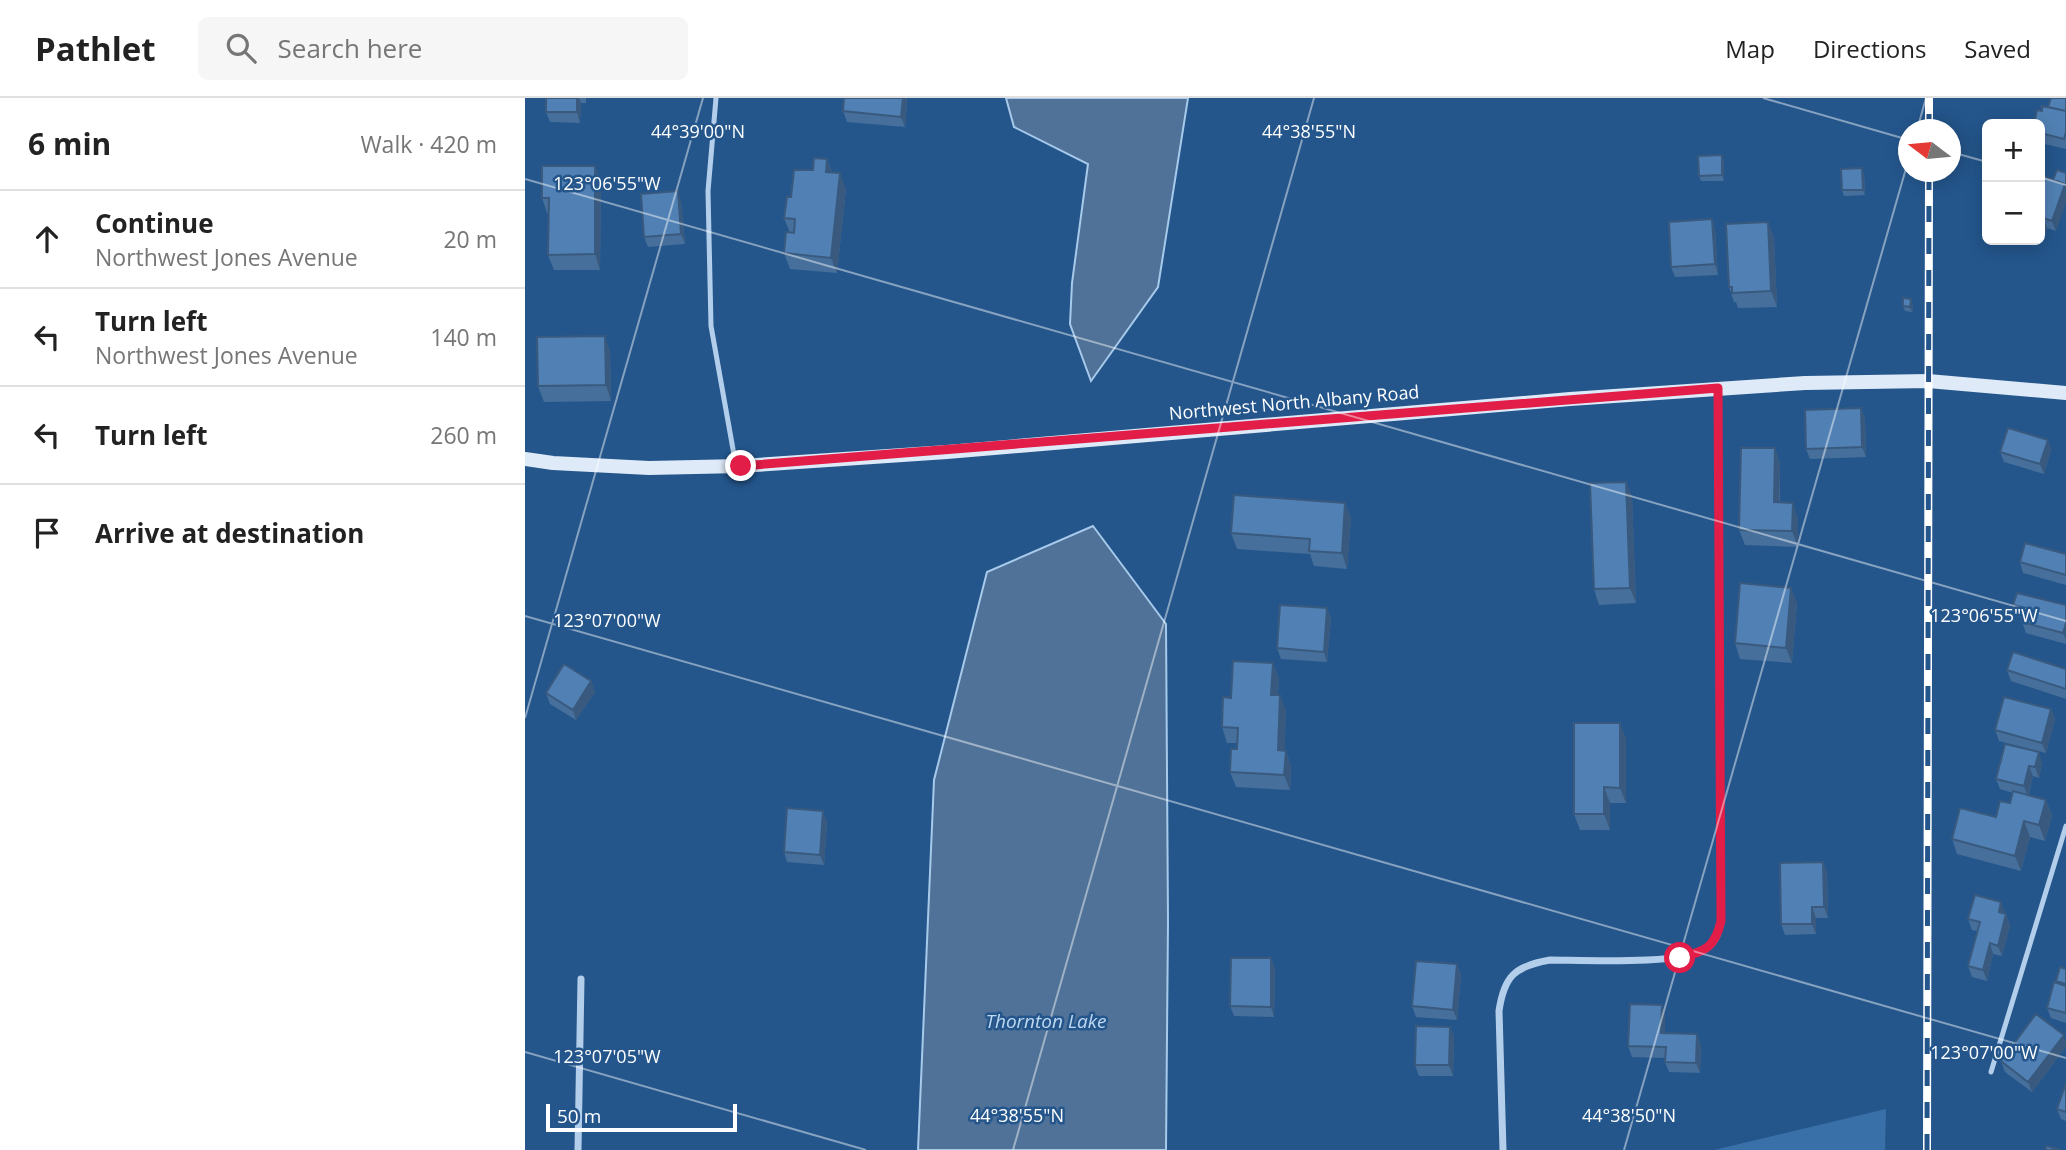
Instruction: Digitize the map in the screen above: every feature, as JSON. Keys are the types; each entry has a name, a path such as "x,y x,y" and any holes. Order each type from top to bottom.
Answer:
{"main road":[{"name":"Northwest North Albany Road","path":"525,459 649,468 736,466 1805,383 1916,381 2066,393"}],"street":[{"path":"1503,1150 1499,1011 1501,993 1507,980 1525,966 1550,960 1680,958 1704,951 1718,934 1721,921 1718,388"},
{"path":"577,1150 581,979"}],"lane":[{"path":"716,98 708,191 711,326 736,466"},
{"path":"1991,1072 2066,826"}],"shaded area":[{"path":"1886,1109 1885,1150 1714,1150"}],"water":[{"path":"1006,98 1188,98 1158,287 1091,381 1070,324 1072,283 1088,164 1014,127"},
{"name":"Thornton Lake","path":"1093,526 1166,624 1166,1150 918,1150 934,780 987,572"}],"building":[{"path":"546,98 577,98 577,112 546,112"},
{"path":"844,98 903,98 901,117 843,111"},
{"path":"2051,98 2066,98 2066,111 2048,107"},
{"path":"2042,106 2066,111 2064,139 2045,134 2045,119 2035,119 2037,110 2042,111"},
{"path":"1722,155 1722,175 1699,176 1698,156"},
{"path":"814,158 827,159 826,172 840,173 831,258 784,253 786,232 794,233 795,219 784,218 787,197 791,197 794,170 813,170"},
{"path":"542,166 595,166 595,254 548,255 549,198 542,198"},
{"path":"1862,168 1863,190 1842,190 1841,169"},
{"path":"2057,170 2066,173 2066,187 2065,184 2053,180"},
{"path":"2045,177 2065,184 2052,221 2045,219"},
{"path":"678,191 681,234 644,237 641,194"},
{"path":"1712,219 1715,264 1671,267 1669,222"},
{"path":"1768,222 1771,291 1732,293 1732,287 1729,287 1726,224"},
{"path":"1903,298 1911,299 1910,307 1903,306"},
{"path":"605,336 606,385 538,386 537,337"},
{"path":"1861,408 1862,447 1806,449 1805,410"},
{"path":"2008,428 2048,440 2040,464 2000,452"},
{"path":"1741,448 1775,448 1774,502 1793,503 1792,531 1739,530"},
{"path":"1626,482 1630,588 1594,589 1590,483"},
{"path":"1234,495 1345,503 1342,553 1309,551 1310,539 1231,533"},
{"path":"2025,543 2066,554 2066,575 2020,562"},
{"path":"1740,583 1791,588 1786,648 1735,643"},
{"path":"2017,593 2066,605 2063,633 2022,622 2026,608 2013,605"},
{"path":"1280,605 1327,608 1324,652 1277,648"},
{"path":"2013,652 2066,669 2066,689 2007,670"},
{"path":"1233,661 1273,663 1271,695 1280,695 1278,750 1286,751 1284,775 1230,772 1231,749 1237,749 1238,728 1222,727 1223,697 1231,698"},
{"path":"564,664 591,681 573,710 546,693"},
{"path":"2004,697 2051,709 2042,743 1995,730"},
{"path":"1574,723 1620,723 1620,788 1604,787 1604,814 1574,814"},
{"path":"2005,744 2039,752 2035,767 2029,766 2024,786 1996,779"},
{"path":"2013,791 2046,800 2039,825 2024,821 2015,856 1952,839 1960,808 1996,817 2000,801 2010,803"},
{"path":"787,808 823,811 820,855 784,852"},
{"path":"1823,862 1824,907 1812,907 1812,924 1781,924 1780,863"},
{"path":"1975,895 2001,902 1999,912 2006,914 1998,946 1990,943 1983,970 1968,966 1980,922 1968,919"},
{"path":"1231,958 1271,958 1271,1007 1230,1006"},
{"path":"1416,961 1457,964 1453,1010 1412,1006"},
{"path":"2060,967 2066,969 2066,984 2056,981"},
{"path":"2054,982 2066,986 2066,1013 2047,1008"},
{"path":"1630,1004 1662,1005 1661,1033 1697,1034 1696,1063 1665,1062 1666,1047 1628,1046"},
{"path":"2036,1014 2064,1035 2028,1082 2001,1061"},
{"path":"1416,1026 1450,1027 1449,1065 1415,1065"},
{"path":"2066,1083 2066,1112 2057,1109"}],"railway":[{"path":"1929,98 1929,119"},
{"path":"1927,1150 1929,182"}],"route":[{"path":"741,466 947,452 1718,388 1721,921 1712,944 1704,951 1680,958"}]}
